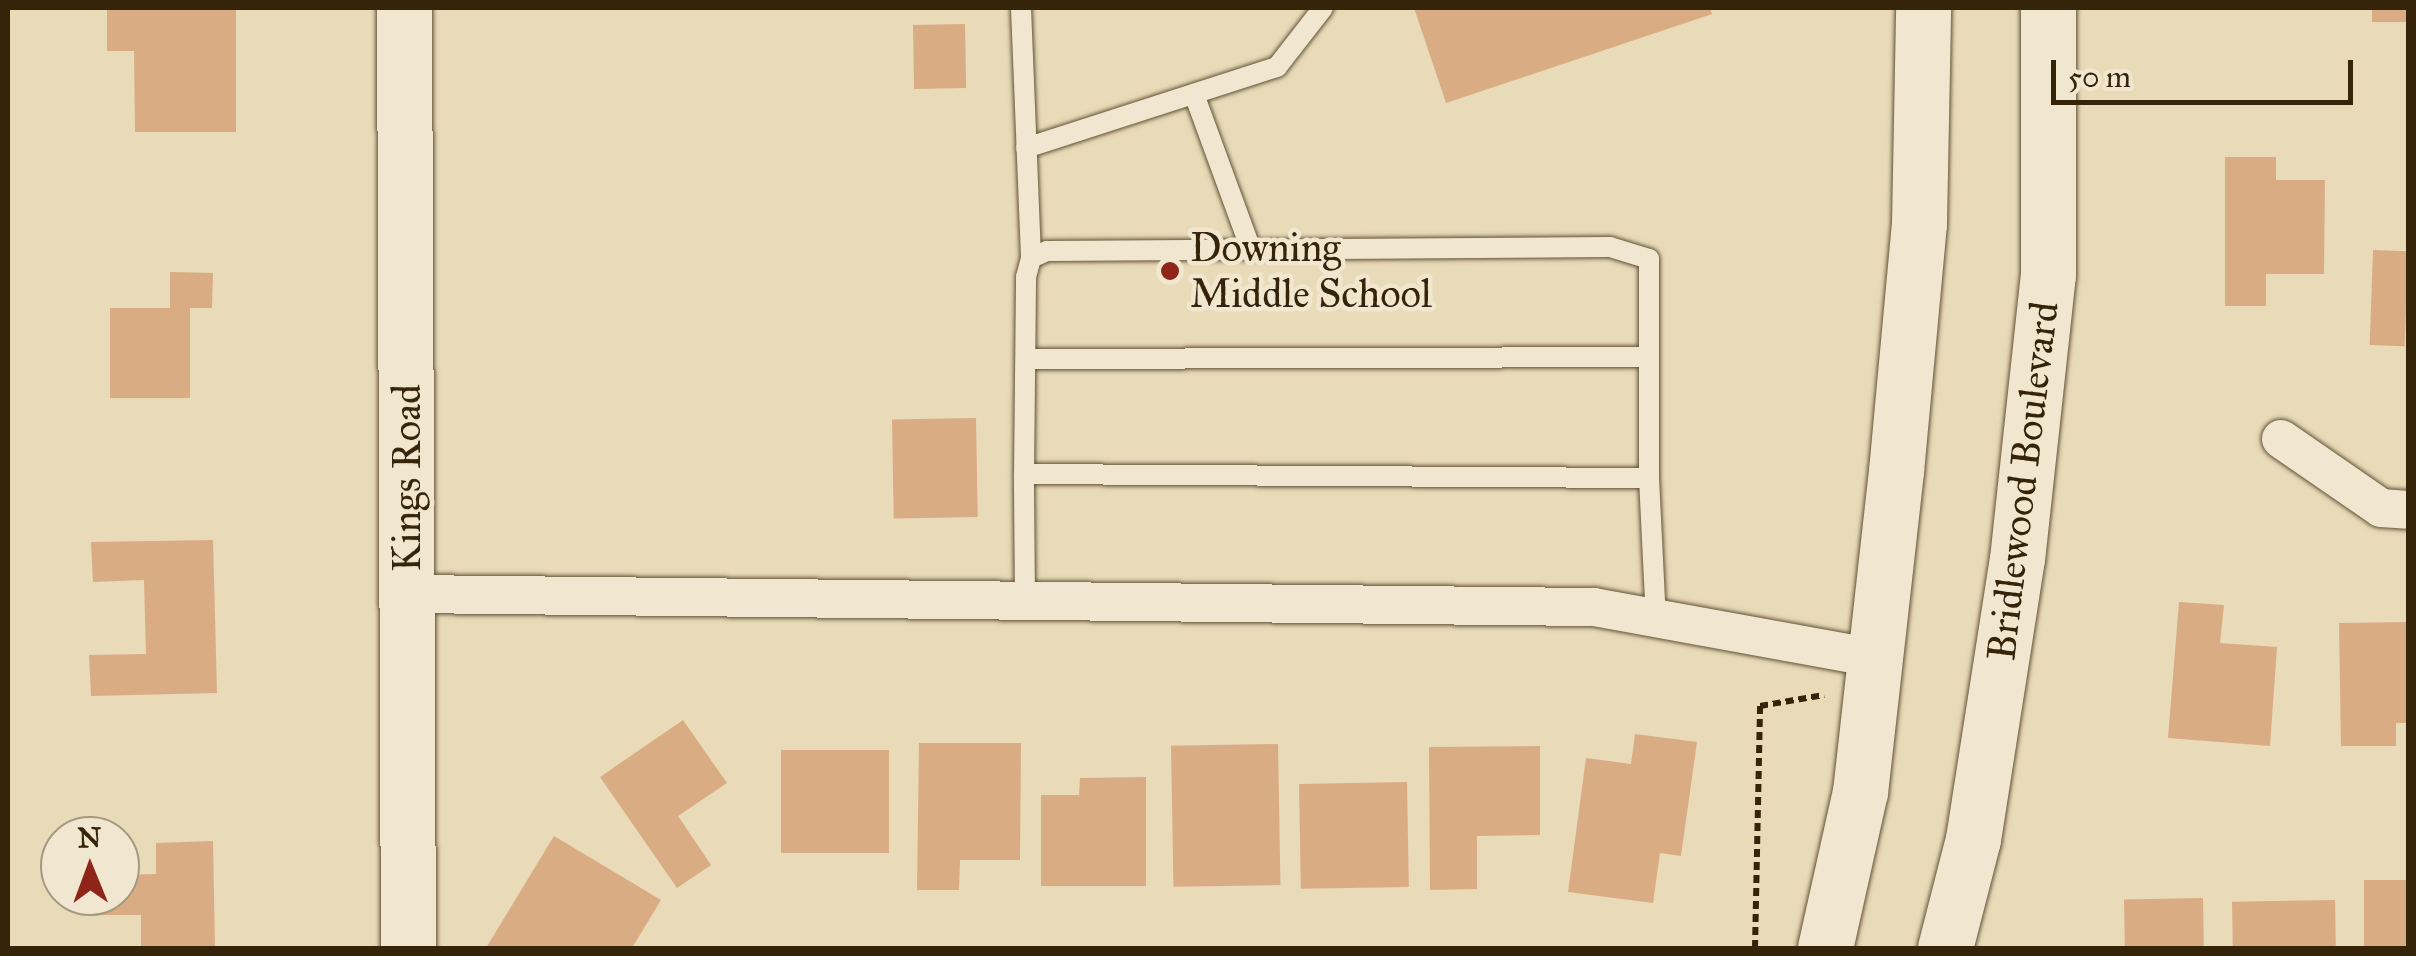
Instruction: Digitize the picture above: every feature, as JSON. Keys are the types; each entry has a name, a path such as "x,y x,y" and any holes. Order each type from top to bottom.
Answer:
{"main road":[{"name":"Kings Road","path":"404,8 408,948"},
{"path":"1825,948 1860,792 1853,655 1919,224 1924,8"},
{"name":"Bridlewood Boulevard","path":"1945,948 1973,839 2014,578 2048,275 2048,8"}],"street":[{"path":"2281,438 2381,508 2408,510"},
{"path":"408,594 1594,607 1853,655"}],"lane":[{"path":"1022,8 1031,258 1026,359 1025,601"},
{"path":"1026,148 1277,67 1323,8"},
{"path":"1194,94 1251,250"},
{"path":"1031,258 1251,250 1633,248 1649,259 1649,478 1656,619"},
{"path":"1026,359 1649,357"},
{"path":"1024,474 1649,478"}],"path":[{"path":"1756,948 1760,706 1823,697 1853,655"}],"building":[{"path":"107,8 236,8 236,132 135,132 134,51 107,51"},
{"path":"1414,8 1710,8 1712,14 1446,103"},
{"path":"2372,8 2408,8 2408,22 2372,22"},
{"path":"965,24 966,88 914,89 913,25"},
{"path":"2225,157 2276,157 2276,180 2325,180 2324,274 2266,274 2266,306 2225,306"},
{"path":"2373,250 2408,251 2405,346 2370,345"},
{"path":"170,272 213,273 212,308 190,308 190,398 110,398 110,308 170,308"},
{"path":"976,418 978,517 894,518 892,419"},
{"path":"213,540 217,693 91,696 89,655 146,654 144,580 93,582 91,542"},
{"path":"2179,602 2224,605 2220,643 2277,647 2270,746 2168,738"},
{"path":"2408,622 2408,723 2396,723 2396,746 2341,746 2339,623"},
{"path":"683,720 727,783 678,816 711,865 677,888 600,777"},
{"path":"1635,734 1697,742 1681,856 1660,853 1653,903 1568,892 1586,758 1631,764"},
{"path":"919,743 1021,743 1020,860 960,860 959,890 917,890"},
{"path":"1278,744 1280,885 1173,887 1171,746"},
{"path":"1540,746 1540,835 1477,836 1477,889 1430,890 1429,747"},
{"path":"781,750 889,750 889,853 781,853"},
{"path":"1146,777 1146,886 1041,886 1041,795 1079,795 1080,778"},
{"path":"1407,782 1409,887 1301,889 1299,784"},
{"path":"554,836 661,900 632,948 486,948"},
{"path":"213,841 215,948 141,948 140,874 156,874 156,843"},
{"path":"2364,880 2408,880 2408,948 2364,948"},
{"path":"2203,898 2204,948 2125,948 2124,899"},
{"path":"2335,900 2336,948 2233,948 2232,902"}],"place":[{"name":"Downing Middle School","path":"1170,271"}]}
